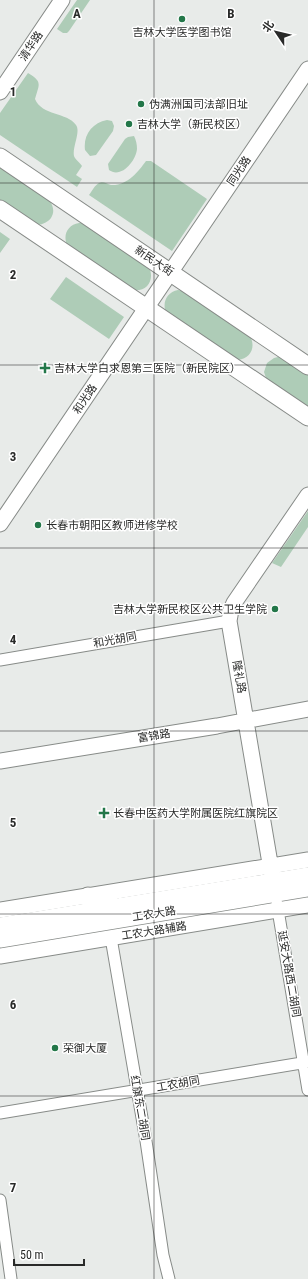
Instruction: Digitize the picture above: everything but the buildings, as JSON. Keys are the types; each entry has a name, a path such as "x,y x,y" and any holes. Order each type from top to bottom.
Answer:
{"main road":[{"name":"新民大街","path":"0,157 308,366"},
{"path":"0,209 308,417"},
{"name":"工农大路","path":"0,939 274,888 308,876"},
{"name":"工农大路","path":"0,926 116,907 274,888 308,888"},
{"path":"88,896 116,907"}],"street":[{"name":"清华路","path":"0,92 62,0"},
{"name":"同光路","path":"171,273 308,69"},
{"name":"和光路","path":"0,524 171,273"},
{"name":"隆礼路","path":"274,888 229,620 234,603 308,495"},
{"name":"和光胡同","path":"0,660 229,620"},
{"name":"富锦路","path":"0,762 308,709"},
{"name":"工农大路辅路","path":"0,956 111,938 274,888 308,860"},
{"name":"工农大路辅路","path":"0,910 88,896 274,888 308,905"},
{"name":"延安大路西二胡同","path":"274,888 306,1063 308,1090"},
{"name":"红旗东二胡同","path":"111,938 163,1255 169,1279"},
{"name":"工农胡同","path":"0,1113 306,1063"},
{"path":"0,1200 12,1279"}],"green space":[{"path":"77,0 90,0 69,31 67,33 63,33 57,29"},
{"path":"28,73 38,81 39,84 35,99 38,104 49,111 67,118 76,125 78,132 74,148 74,156 82,166 76,175 82,179 77,187 0,135 0,113"},
{"path":"107,120 112,121 114,126 113,131 96,155 90,156 85,150 85,139 93,127"},
{"path":"134,136 137,149 134,159 123,170 114,172 109,170 108,164 125,139"},
{"path":"146,161 151,161 207,199 172,251 89,195 99,183 102,182 117,185 127,181 136,174"},
{"path":"0,166 50,201 53,211 49,220 45,223 36,225 0,202"},
{"path":"84,223 149,267 151,276 146,287 133,290 68,247 66,243 67,232 71,226"},
{"path":"0,232 10,239 0,253"},
{"path":"66,277 124,317 109,339 50,299"},
{"path":"174,291 183,291 250,336 252,340 252,348 249,354 238,360 165,310 167,297"},
{"path":"278,357 283,357 308,373 308,409 267,381 264,372 267,363"},
{"path":"308,511 308,527 281,567 272,563"}],"place":[{"name":"吉林大学医学图书馆","path":"182,19"},
{"name":"伪满洲国司法部旧址","path":"141,104"},
{"name":"吉林大学（新民校区）","path":"129,124"},
{"name":"吉林大学白求恩第三医院（新民院区）","path":"45,368"},
{"name":"长春市朝阳区教师进修学校","path":"38,525"},
{"name":"吉林大学新民校区公共卫生学院","path":"275,609"},
{"name":"长春中医药大学附属医院红旗院区","path":"104,813"},
{"name":"荣御大厦","path":"55,1048"}]}
